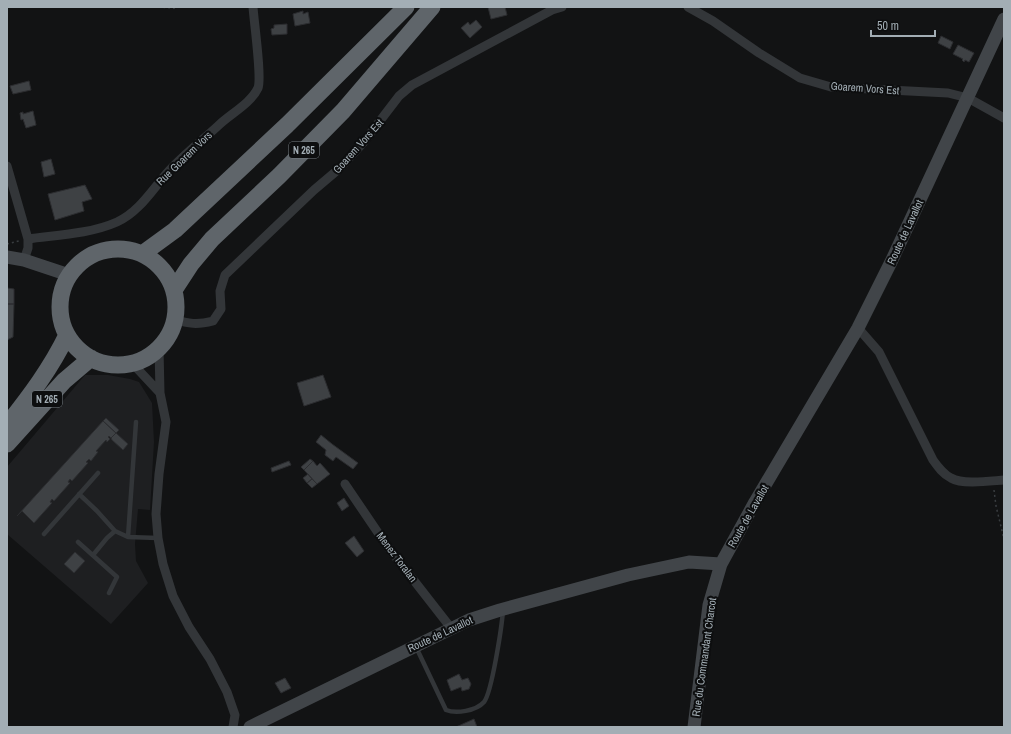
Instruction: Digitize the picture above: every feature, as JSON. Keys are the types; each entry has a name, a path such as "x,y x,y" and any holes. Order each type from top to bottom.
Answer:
{"highway":[{"name":"N 265","path":"142,254 175,230 292,119 406,7"},
{"name":"N 265","path":"174,290 191,264 212,239 279,176 343,111 432,7"},
{"path":"110,249 126,249 142,254 155,262 165,273 174,290 174,319 168,335 159,348 146,357 132,363 104,363 91,358 78,348 67,335 62,320 60,305 62,289 69,275 80,263 94,254 110,249"},
{"name":"N 265","path":"7,425 56,359 67,335"},
{"name":"N 265","path":"7,444 64,381 91,358"}],"street":[{"name":"Rue Goarem Vors","path":"28,239 96,229 118,222 140,205 168,172 231,114 251,99 258,88 259,75 253,7"},
{"name":"Goarem Vors Est","path":"174,319 187,324 198,325 213,321 221,309 220,291 225,276 314,190 340,168 364,143 400,96 412,85 552,10 562,7"},
{"name":"Goarem Vors Est","path":"688,7 713,21 800,78 831,87 948,93 968,98 1004,118"},
{"name":"Route de Lavallot","path":"250,727 468,620 504,608 628,575 689,562 721,564 755,502 858,328 891,262 1004,19"},
{"path":"7,166 28,239 28,248 24,260"},
{"path":"7,257 24,260 69,275"},
{"path":"858,328 879,352 933,460 942,472 951,479 961,482 1004,480"},
{"path":"159,348 160,393 166,422 159,474 156,514 162,564 173,596 189,627 210,659 227,692 235,715 233,727"},
{"path":"132,363 160,393"},
{"name":"Menez Toralan","path":"345,484 387,546 452,628"},
{"name":"Rue du Commandant Charcot","path":"694,727 709,605 721,564"}],"lane":[{"path":"128,537 136,422"},
{"path":"44,534 98,473"},
{"path":"79,494 115,531 128,537 158,538"},
{"path":"93,555 115,531"},
{"path":"78,542 117,576 109,593"},
{"path":"416,646 446,710 451,712 471,709 478,706 484,701 490,685 504,608"}],"path":[{"path":"158,7 180,7"},
{"path":"7,244 28,239"},
{"path":"993,481 996,506 1004,539"}],"shaded area":[{"path":"85,375 108,375 139,382 152,403 154,442 150,510 138,509 135,544 136,561 148,583 111,624 7,534 7,467"}],"building":[{"path":"488,7 505,7 507,15 491,19"},
{"path":"303,11 303,14 308,12 310,23 295,26 293,14"},
{"path":"476,20 482,27 470,38 461,28 468,22 470,25"},
{"path":"287,24 287,34 272,35 271,29 274,28 274,25"},
{"path":"941,36 953,42 950,49 938,43"},
{"path":"958,45 974,53 969,62 965,60 964,62 962,60 963,59 953,54"},
{"path":"29,81 31,90 13,94 10,86"},
{"path":"33,111 36,125 26,128 23,119 21,120 20,113 23,112 23,114"},
{"path":"51,159 55,174 44,177 41,162"},
{"path":"85,185 92,199 82,202 84,211 55,220 48,194"},
{"path":"7,288 14,289 14,304 7,304"},
{"path":"7,304 14,304 13,337 7,340"},
{"path":"323,375 331,397 304,406 297,383"},
{"path":"106,418 119,430 116,433 103,421"},
{"path":"103,421 116,433 111,438 109,436 108,437 110,439 107,442 106,440 96,451 98,452 91,461 89,459 86,462 88,463 72,481 70,479 68,482 70,483 54,501 52,499 50,502 52,503 34,523 22,511 17,516"},
{"path":"116,433 128,444 123,450 111,438"},
{"path":"321,435 358,463 353,469 336,457 333,461 325,455 326,450 316,442"},
{"path":"310,459 313,461 304,470 301,467"},
{"path":"289,461 291,465 272,472 271,468"},
{"path":"313,461 317,466 320,463 330,474 317,484 304,470"},
{"path":"308,474 312,479 307,483 303,478"},
{"path":"312,479 317,484 312,488 307,483"},
{"path":"344,498 349,506 342,511 337,503"},
{"path":"354,536 364,551 357,557 345,543"},
{"path":"75,552 85,561 74,573 64,564"},
{"path":"459,674 462,680 468,678 471,684 469,689 462,691 461,687 451,691 447,680"},
{"path":"285,678 291,688 281,693 275,683"},
{"path":"474,719 477,727 456,727"}]}
